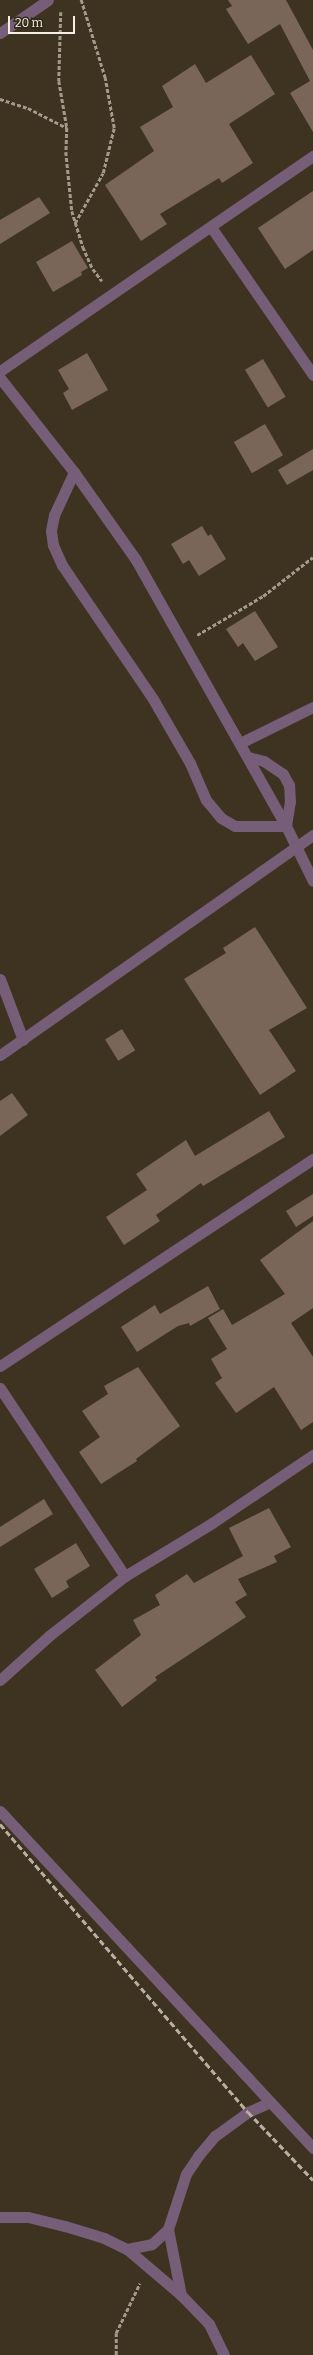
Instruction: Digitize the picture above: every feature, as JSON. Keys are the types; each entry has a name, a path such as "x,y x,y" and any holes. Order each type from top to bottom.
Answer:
{"street":[{"path":"0,33 48,0"},
{"path":"0,371 115,294 313,156"},
{"path":"211,227 313,375"},
{"path":"0,378 74,472 136,560 184,642 286,826 313,882"},
{"path":"74,472 54,516 51,531 53,545 62,565 153,699 190,763 206,800 216,812 235,826 286,826"},
{"path":"240,743 313,707"},
{"path":"248,757 276,767 283,774 289,785 290,802 286,826"},
{"path":"0,1055 313,835"},
{"path":"0,979 23,1040"},
{"path":"0,1366 313,1159"},
{"path":"0,1388 125,1576"},
{"path":"0,1680 50,1635 125,1576 212,1523 313,1455"},
{"path":"0,1811 313,2148"},
{"path":"127,2249 152,2244 168,2229 186,2174 198,2156 215,2136 248,2112 270,2102"},
{"path":"0,2216 28,2217 65,2226 104,2238 127,2249 181,2295 209,2324 224,2355"},
{"path":"168,2229 181,2295"}],"path":[{"path":"75,224 103,173 114,128 105,78 81,0"},
{"path":"61,7 59,81 67,128 66,152 75,224 93,269 115,294"},
{"path":"0,99 47,116 67,128"},
{"path":"184,642 263,596 313,557"},
{"path":"116,2355 116,2333 148,2266"}],"building":[{"path":"228,0 286,0 313,50 313,132 290,93 310,81 280,24 248,44 226,9 232,6"},
{"path":"251,55 275,94 229,124 253,163 222,183 219,178 160,214 167,224 141,241 105,185 154,151 140,127 173,107 162,86 195,64 206,83"},
{"path":"313,191 313,250 285,269 258,228"},
{"path":"39,197 50,213 0,244 0,220"},
{"path":"72,241 88,268 81,272 82,275 53,292 36,262"},
{"path":"87,353 108,390 72,410 63,393 69,389 58,370"},
{"path":"263,359 286,397 268,408 245,370"},
{"path":"265,424 283,455 252,473 234,442"},
{"path":"313,449 313,470 287,485 278,470"},
{"path":"202,526 208,536 211,534 226,559 199,576 189,560 183,564 171,544"},
{"path":"255,611 278,647 255,661 243,643 238,647 226,629"},
{"path":"255,927 307,1008 269,1030 296,1071 260,1095 184,979 226,953 223,948"},
{"path":"122,1029 135,1050 118,1061 105,1040"},
{"path":"12,1093 28,1115 0,1136 0,1101"},
{"path":"269,1111 285,1137 203,1186 201,1183 156,1215 160,1221 124,1245 106,1217 147,1190 136,1174 186,1140 195,1156"},
{"path":"313,1194 313,1216 296,1227 286,1211"},
{"path":"313,1221 313,1308 291,1323 313,1357 313,1422 301,1430 274,1387 236,1413 215,1383 222,1378 211,1359 227,1349 208,1318 223,1309 232,1325 285,1294 260,1260"},
{"path":"208,1286 220,1309 190,1326 189,1323 178,1326 137,1352 121,1327 155,1305 160,1314"},
{"path":"138,1367 180,1426 136,1459 137,1461 101,1484 79,1452 100,1437 82,1411 108,1394 104,1386"},
{"path":"44,1499 53,1514 0,1547 0,1527"},
{"path":"269,1508 291,1547 274,1556 277,1562 238,1579 247,1595 235,1602 246,1617 155,1677 157,1680 122,1707 95,1670 141,1635 133,1620 160,1605 155,1595 187,1574 194,1583 243,1556 229,1528"},
{"path":"76,1543 90,1566 66,1581 69,1587 52,1598 34,1569"}],"railway":[{"path":"0,1824 248,2112 313,2180"}]}
